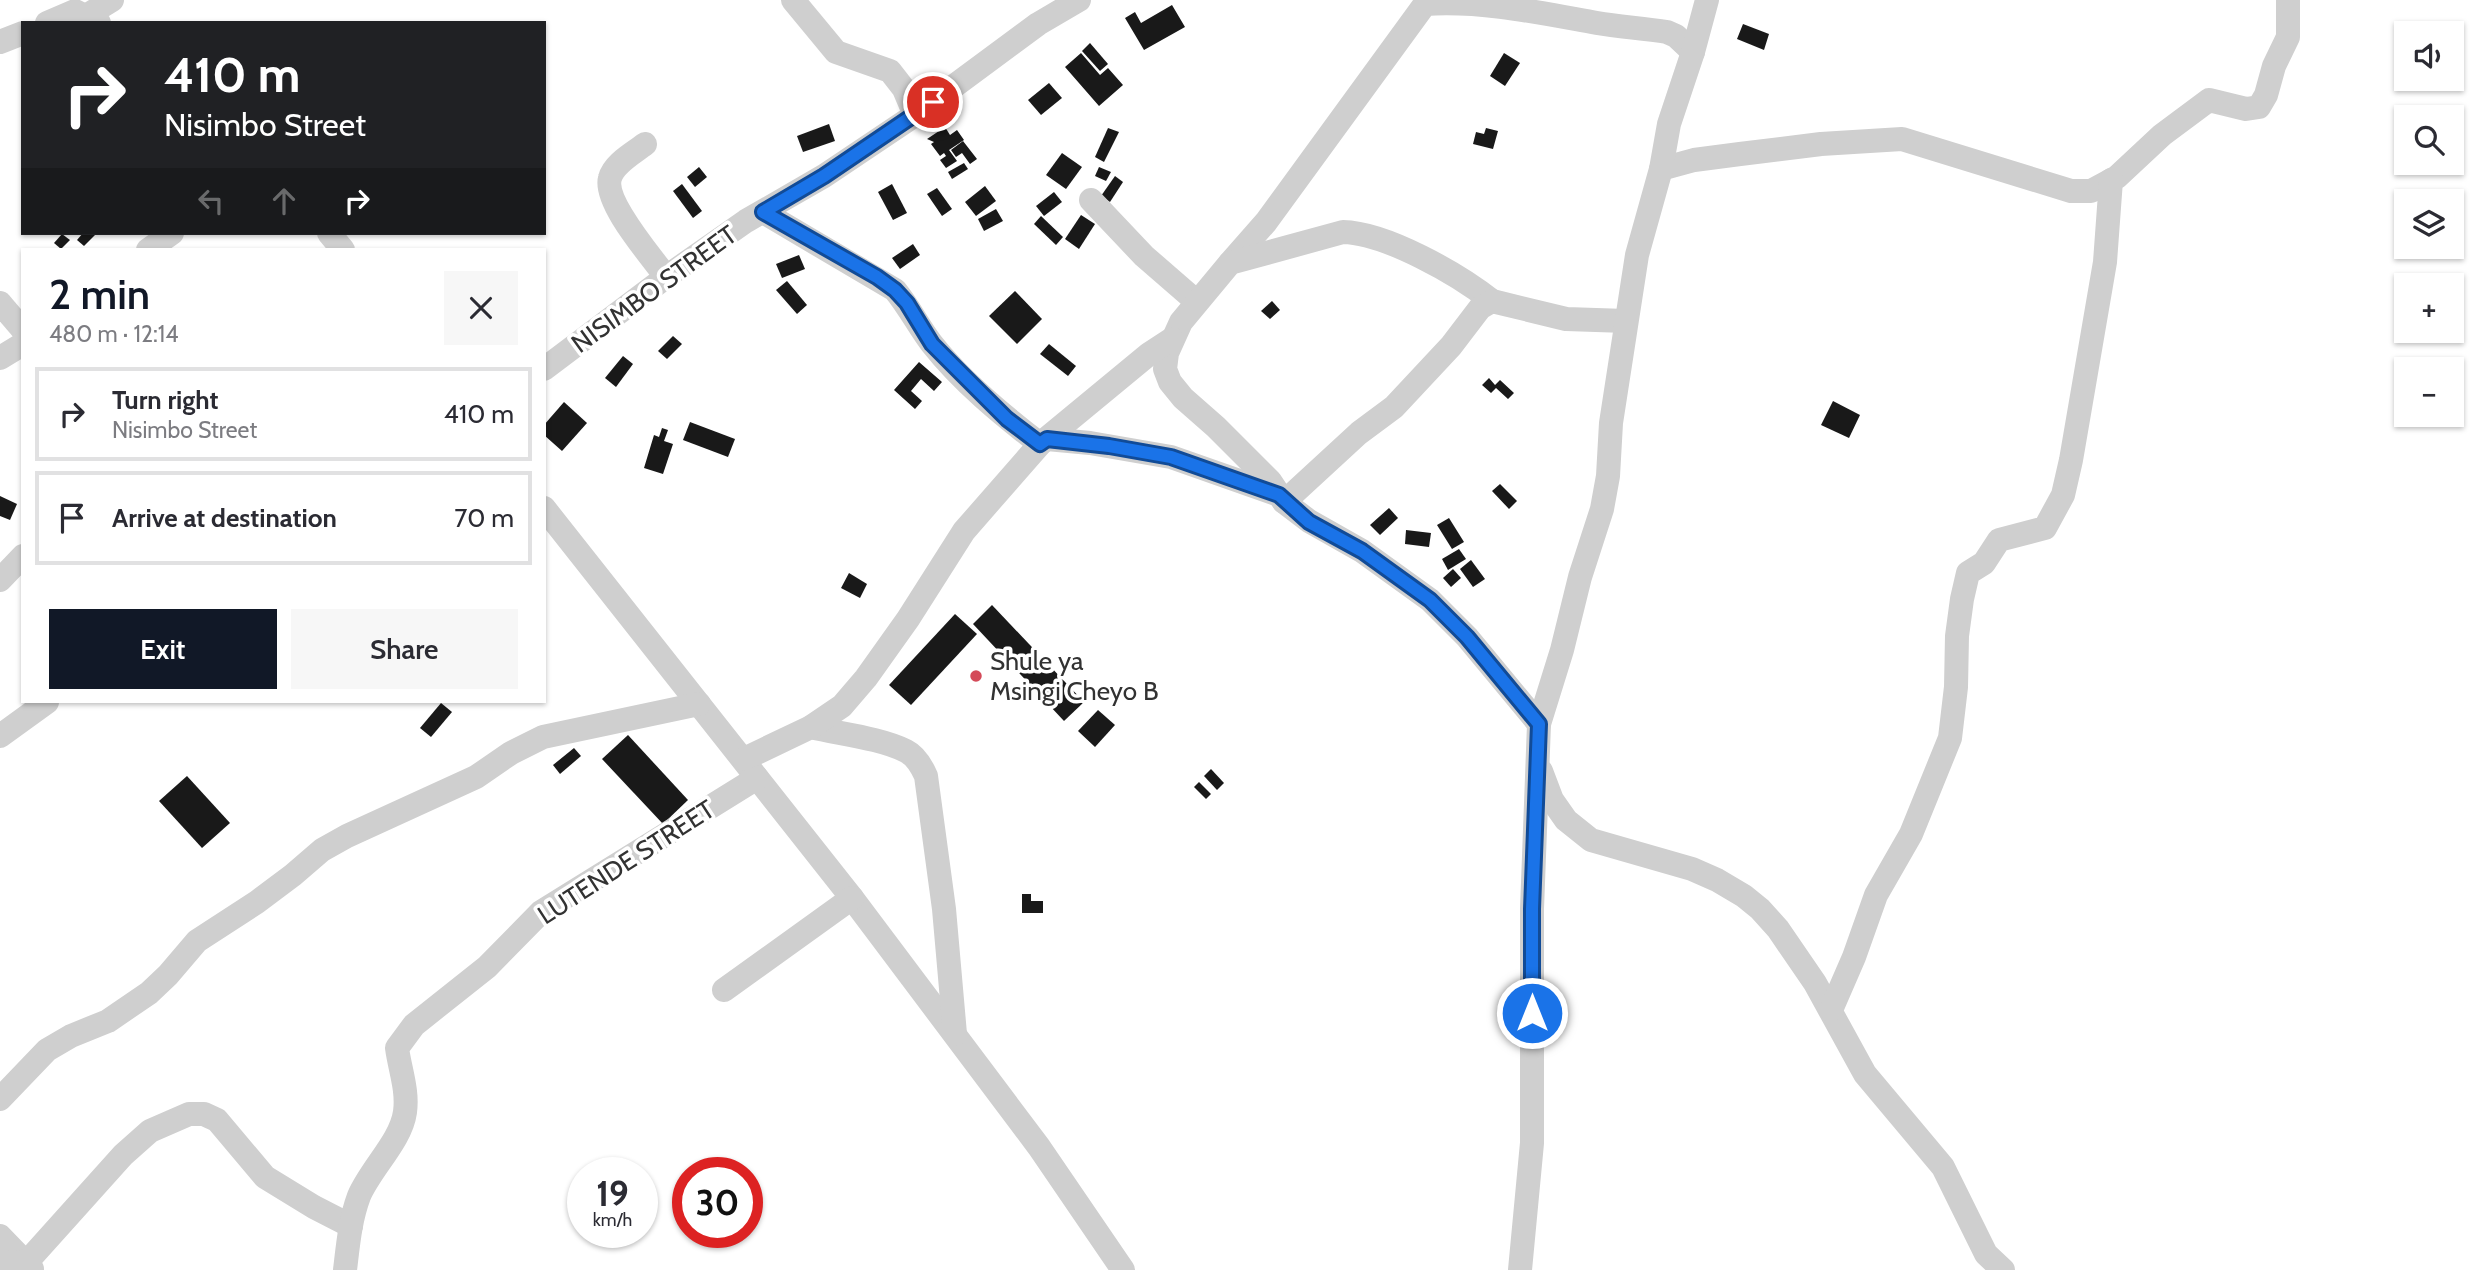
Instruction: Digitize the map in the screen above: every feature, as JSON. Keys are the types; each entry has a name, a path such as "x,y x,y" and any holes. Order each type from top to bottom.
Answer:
{"street":[{"path":"54,21 82,13 111,0"},
{"path":"793,0 836,52 890,71 904,89 915,115"},
{"name":"NISIMBO STREET","path":"546,367 666,276 763,212 824,176 915,115 1038,24 1079,0"},
{"path":"1539,724 1467,637 1430,600 1362,551 1309,522 1282,498 1270,481 1183,398 1170,382 1165,369 1167,353 1181,322 1266,222 1425,2 1450,0 1483,4 1667,32 1676,36 1693,52"},
{"path":"1520,1270 1532,1143 1532,909 1539,724 1562,650 1580,576 1602,509 1608,476 1611,423 1637,255 1661,169 1669,124 1707,0"},
{"path":"1661,169 1694,160 1740,154 1821,144 1902,139 2071,191 2091,191 2111,180 2162,135 2208,100 2246,109 2259,107 2288,37 2288,0"},
{"path":"0,42 21,34"},
{"path":"645,144 615,168 610,179 610,189 618,210 666,276"},
{"path":"1830,1010 1854,957 1876,895 1911,834 1950,738 1956,687 1958,628 1968,573 1983,563 1999,540 2045,528 2063,495 2105,262 2111,180"},
{"path":"1091,200 1144,256 1197,302"},
{"path":"763,212 895,290 907,303 932,344 1007,419 1043,442 1090,443 1171,457 1282,498"},
{"path":"1230,262 1343,232 1362,232 1468,282 1492,301 1566,319 1626,321"},
{"path":"151,248 169,235"},
{"path":"1282,498 1394,407 1451,346 1483,304 1492,301"},
{"path":"0,303 21,328"},
{"name":"LUTENDE STREET","path":"345,1270 351,1226 359,1196 399,1132 405,1115 407,1095 397,1048 414,1026 487,967 541,912 842,706 866,678 908,619 964,531 1043,442 1149,354 1172,339"},
{"path":"0,358 21,345"},
{"path":"546,511 852,898 1039,1147 1124,1270"},
{"path":"0,580 21,558"},
{"path":"0,736 46,703"},
{"path":"0,1099 47,1050 71,1036 108,1021 149,993 198,941 266,895 322,850 476,778 511,753 543,737 699,704"},
{"path":"811,727 882,743 908,752 920,763 926,776 944,909 955,1036"},
{"path":"1538,764 1552,800 1566,820 1591,840 1692,869 1717,880 1744,895 1778,929 1815,983 1865,1074 1943,1167 1986,1255 2003,1270"},
{"path":"724,990 852,898"},
{"path":"29,1266 123,1155 150,1131 189,1114 204,1114 217,1120 265,1177 351,1226"},
{"path":"0,1236 29,1266"},
{"path":"0,1262 29,1266"}],"building":[{"path":"1172,5 1185,27 1144,50 1125,18 1135,12 1141,23"},
{"path":"1743,24 1769,34 1764,50 1737,39"},
{"path":"1090,43 1108,64 1100,71 1082,51"},
{"path":"1081,53 1100,75 1108,68 1123,85 1099,106 1065,67"},
{"path":"1504,53 1520,63 1505,86 1490,76"},
{"path":"1049,83 1062,98 1041,115 1028,100"},
{"path":"829,124 835,141 803,152 797,136"},
{"path":"945,127 950,135 957,130 964,140 949,150 957,161 946,168 940,160 946,156 944,153 940,156 931,144 934,142 927,139"},
{"path":"1108,128 1119,132 1104,162 1095,157"},
{"path":"1486,128 1498,131 1493,149 1473,144 1476,132 1484,134"},
{"path":"963,141 977,159 970,164 962,153 956,157 951,150"},
{"path":"1062,153 1082,167 1066,189 1046,175"},
{"path":"964,163 968,169 952,179 948,172"},
{"path":"699,167 707,177 695,187 687,177"},
{"path":"1099,167 1111,172 1106,181 1095,176"},
{"path":"1115,176 1123,182 1110,202 1101,196"},
{"path":"682,184 702,211 693,218 673,191"},
{"path":"892,184 907,213 893,220 878,192"},
{"path":"985,186 996,201 976,216 965,202"},
{"path":"937,188 952,209 942,216 927,194"},
{"path":"1054,192 1062,202 1044,216 1036,206"},
{"path":"996,209 1003,221 984,231 978,219"},
{"path":"1081,215 1095,224 1079,249 1065,239"},
{"path":"1041,216 1063,237 1056,245 1034,224"},
{"path":"61,235 70,240 62,248 54,243"},
{"path":"81,235 95,235 84,246 77,240"},
{"path":"913,244 920,255 900,269 892,258"},
{"path":"799,255 805,269 782,278 776,264"},
{"path":"787,281 807,305 797,314 776,290"},
{"path":"1015,291 1042,319 1017,344 989,316"},
{"path":"1272,301 1280,310 1270,319 1261,311"},
{"path":"673,336 682,344 667,359 658,351"},
{"path":"1049,344 1076,366 1068,376 1040,354"},
{"path":"623,356 633,364 616,387 605,378"},
{"path":"919,362 942,382 934,391 921,379 911,391 922,401 915,409 894,390"},
{"path":"1489,378 1495,385 1500,380 1514,393 1508,399 1496,388 1491,393 1482,385"},
{"path":"1833,401 1860,415 1849,438 1821,425"},
{"path":"564,402 587,423 562,451 546,437 546,423"},
{"path":"690,422 735,439 728,457 683,440"},
{"path":"662,428 668,430 664,441 673,444 663,474 644,468 654,435 659,437"},
{"path":"1500,484 1517,501 1509,509 1492,491"},
{"path":"0,496 17,504 10,520 0,516"},
{"path":"1389,508 1398,518 1380,535 1370,525"},
{"path":"1449,518 1464,542 1452,549 1437,525"},
{"path":"1406,530 1431,533 1429,547 1405,544"},
{"path":"1459,549 1466,559 1448,570 1442,559"},
{"path":"1471,560 1485,579 1473,587 1460,569"},
{"path":"1453,569 1461,578 1451,587 1443,578"},
{"path":"849,573 867,584 860,598 841,588"},
{"path":"992,605 1084,702 1064,721 973,624"},
{"path":"955,614 977,634 911,705 889,685"},
{"path":"441,703 452,712 431,737 420,728"},
{"path":"1098,710 1115,725 1095,747 1078,731"},
{"path":"628,735 688,800 663,824 602,759"},
{"path":"574,748 581,756 560,774 553,765"},
{"path":"1211,769 1224,783 1217,790 1204,776"},
{"path":"187,776 230,823 202,848 159,801"},
{"path":"1199,782 1211,794 1206,799 1194,787"},
{"path":"1022,894 1031,894 1031,901 1043,901 1043,913 1022,913"}],"place":[{"name":"Shule ya Msingi Cheyo B","path":"976,676"}],"route":[{"path":"933,102 824,176 763,212 895,290 907,303 932,344 962,376 1007,419 1040,444 1047,439 1090,443 1171,457 1279,495 1309,522 1362,551 1430,600 1467,637 1539,724 1532,909 1532,1013"}]}
